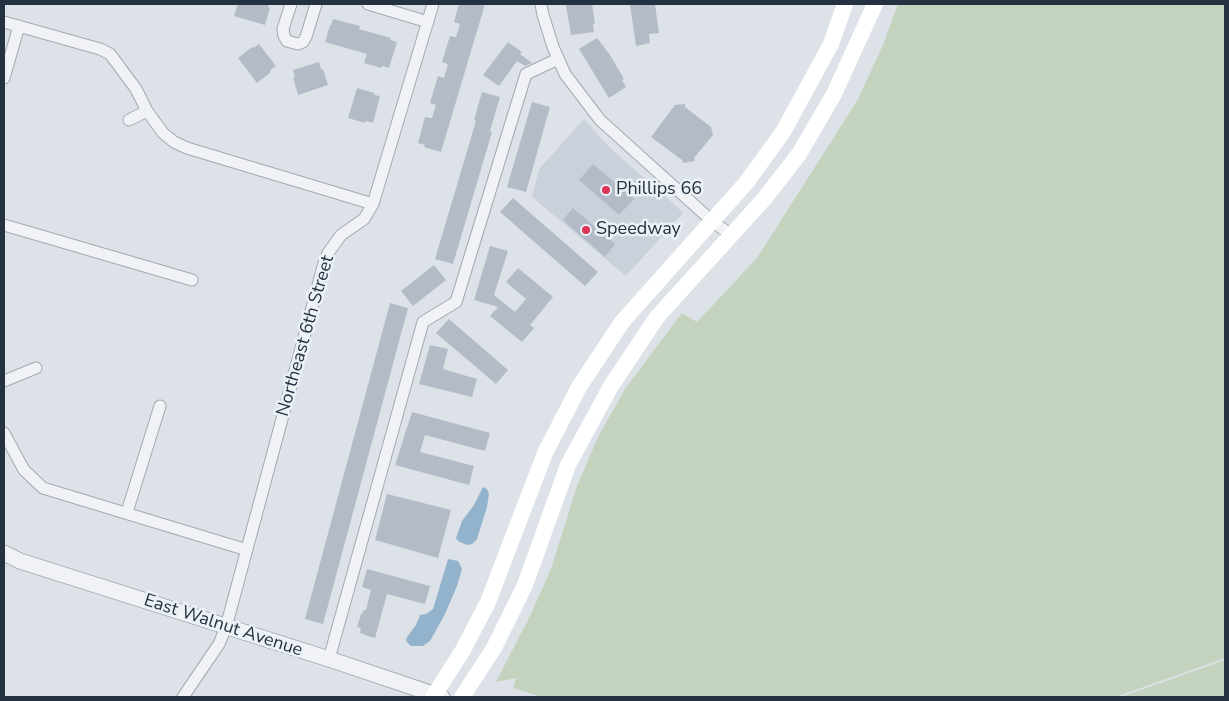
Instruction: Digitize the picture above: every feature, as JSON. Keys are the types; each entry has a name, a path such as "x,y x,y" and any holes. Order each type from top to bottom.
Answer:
{"main road":[{"path":"436,696 488,602 545,453 580,387 622,322 746,183 783,132 831,44 845,4"},
{"path":"462,697 494,648 525,585 568,465 611,386 657,317 764,199 799,154 834,94 875,4"}],"street":[{"path":"291,4 283,30 284,36 287,41 298,44 303,42 306,37 316,4"},
{"path":"368,4 428,22"},
{"name":"Northeast 6th Street","path":"183,697 219,644 226,627 326,258 341,235 364,219 373,204 433,4"},
{"path":"541,4 558,59 565,74 600,120 712,221 731,235"},
{"path":"4,22 100,49 110,54 136,89 147,111 163,134 174,142 187,148 373,204"},
{"path":"4,78 19,26"},
{"path":"328,659 423,322 456,302 526,74 558,59"},
{"path":"129,120 147,111"},
{"path":"4,225 192,280"},
{"path":"4,381 36,368"},
{"path":"126,512 160,406"},
{"path":"4,433 24,470 43,488 247,550"},
{"name":"East Walnut Avenue","path":"4,553 20,561 328,659 436,696"}],"shaded area":[{"path":"584,119 609,147 683,213 626,276 532,197 539,169"}],"green space":[{"path":"898,4 1225,4 1225,658 1116,697 542,697 513,688 516,678 496,682 530,616 551,569 577,486 598,437 625,389 682,313 697,322 757,258 857,101 883,45"},
{"path":"1225,660 1225,697 1121,697"}],"water":[{"path":"483,487 487,489 489,494 487,507 477,539 472,544 467,545 456,538 462,521 474,505"},
{"path":"448,559 458,561 462,569 457,586 445,614 430,641 423,646 411,646 406,641 407,637 416,625 420,615 426,614 433,609"}],"building":[{"path":"238,4 269,4 268,7 270,8 265,25 234,16"},
{"path":"459,4 485,4 441,152 424,147 425,145 418,143 425,117 432,118 436,105 430,103 438,76 444,78 448,64 442,62 450,36 456,37 460,24 454,22"},
{"path":"592,4 595,23 593,24 594,32 571,35 566,5"},
{"path":"630,4 655,4 659,33 649,34 650,43 636,46"},
{"path":"333,19 360,26 359,29 391,38 390,40 397,42 389,68 382,66 381,68 364,63 367,54 325,42"},
{"path":"597,38 610,55 624,79 622,80 626,87 609,98 579,49"},
{"path":"508,42 522,52 520,54 532,63 525,66 517,61 499,86 483,75"},
{"path":"259,44 276,66 257,83 238,58"},
{"path":"319,62 328,85 298,95 293,70"},
{"path":"357,88 380,96 373,123 365,121 365,123 348,118"},
{"path":"482,92 500,97 490,131 492,132 453,264 435,259 476,121 474,120"},
{"path":"532,102 550,107 526,192 507,187"},
{"path":"685,104 685,107 711,127 713,135 694,158 695,161 683,163 682,160 651,137 675,105"},
{"name":"Phillips 66","path":"593,164 634,199 619,215 579,180"},
{"path":"513,198 598,272 585,286 500,212"},
{"name":"Speedway","path":"573,208 615,244 605,257 563,220"},
{"path":"490,246 508,251 494,295 515,312 526,299 506,282 518,268 553,297 530,325 534,328 522,342 490,316 498,307 474,300"},
{"path":"434,265 446,280 413,306 401,291"},
{"path":"390,303 408,308 323,624 305,619"},
{"path":"449,319 508,370 496,384 436,333"},
{"path":"430,345 448,349 443,369 477,379 472,397 419,384"},
{"path":"412,412 490,433 485,451 425,435 420,452 474,466 469,485 395,465"},
{"path":"387,494 451,510 438,558 375,540"},
{"path":"367,569 430,586 425,604 387,594 375,638 360,633 361,628 357,627 361,614 366,610 371,590 362,587"}],"place":[{"name":"Phillips 66","path":"606,190"},
{"name":"Speedway","path":"586,230"}]}
